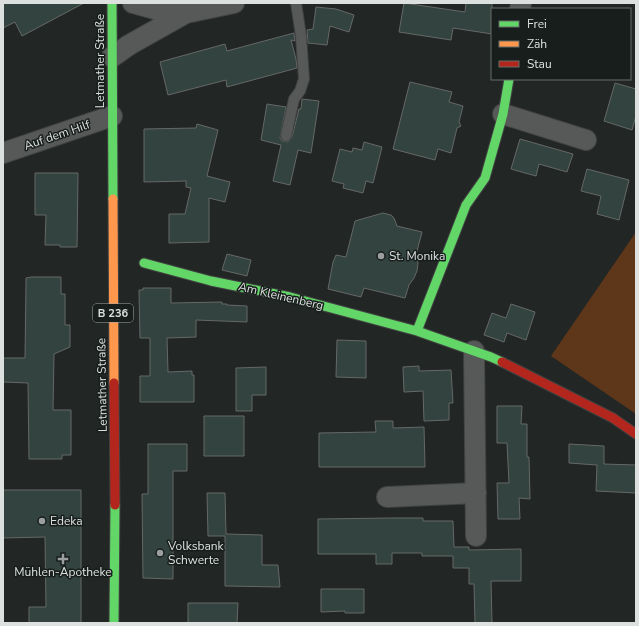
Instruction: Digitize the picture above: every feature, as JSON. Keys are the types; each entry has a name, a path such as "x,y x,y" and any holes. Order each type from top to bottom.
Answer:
{"street":[{"name":"Letmather Straße","path":"112,3 115,479 114,623"},
{"path":"133,3 162,11 186,12"},
{"path":"112,57 129,45 186,12 211,5 234,3"},
{"path":"417,331 466,205 485,178 503,114 509,80"},
{"path":"503,114 586,140"},
{"name":"Auf dem Hilf","path":"3,153 112,116"},
{"name":"Am Kleinenberg","path":"144,263 211,281 290,297 417,331 491,357 560,390 613,418 636,434"},
{"path":"474,351 476,536"},
{"path":"387,497 476,493"}],"lane":[{"path":"286,136 294,99 300,91 304,79 301,36 296,3"}],"shaded area":[{"path":"636,232 636,414 551,356"}],"building":[{"path":"3,3 84,3 22,36 15,22 3,28"},
{"path":"404,3 465,12 466,3 492,3 491,34 453,28 451,40 399,32"},
{"path":"316,7 336,9 354,15 349,32 330,26 327,45 308,43 307,30 313,29"},
{"path":"294,33 295,41 291,40 297,68 227,87 226,80 168,95 160,62 225,44 227,51"},
{"path":"410,82 452,92 449,102 463,106 459,122 461,126 457,128 451,153 438,149 435,160 393,149"},
{"path":"615,83 636,89 636,116 632,130 604,121"},
{"path":"302,99 319,101 311,153 298,150 290,185 273,181 281,145 261,140 267,104 286,107 280,138 282,141 288,142 292,137 299,109 301,109"},
{"path":"197,124 218,130 207,176 230,182 225,202 209,198 209,242 169,243 169,214 185,214 191,188 186,187 186,181 144,182 144,129 196,128"},
{"path":"520,139 573,154 567,172 539,164 536,176 511,169"},
{"path":"364,142 382,147 373,183 366,181 363,193 343,188 344,184 332,181 340,149 352,152 353,148 362,150"},
{"path":"587,169 629,180 619,220 597,214 601,196 581,191"},
{"path":"35,173 78,173 77,247 45,245 46,215 35,215"},
{"name":"St. Monika","path":"383,213 391,215 397,226 422,232 416,255 418,263 417,271 409,285 405,298 364,288 361,297 328,289 333,262 336,255 346,257 355,221"},
{"path":"227,254 251,260 247,276 222,270"},
{"path":"61,277 61,294 65,294 65,325 70,325 70,347 54,354 53,410 71,410 71,455 62,455 62,459 29,459 28,383 3,382 3,358 25,358 26,278"},
{"path":"143,288 171,288 171,303 222,302 222,304 227,305 247,306 247,322 196,320 196,337 167,338 168,372 192,371 192,375 194,375 194,402 140,402 140,376 150,376 150,338 140,338 139,290 143,290"},
{"path":"511,304 535,312 526,340 507,333 504,342 484,335 492,313 506,318"},
{"path":"337,340 366,341 366,378 336,377"},
{"path":"419,366 419,371 451,370 453,403 449,403 449,420 424,421 423,391 404,392 403,367"},
{"path":"266,367 266,395 252,395 252,411 236,411 236,368"},
{"path":"497,406 522,406 521,424 527,424 527,457 529,457 530,499 519,498 520,519 498,519 497,483 509,483 507,443 497,443"},
{"path":"204,416 244,416 244,456 204,456"},
{"path":"375,421 393,421 393,428 424,427 425,467 319,467 319,433 376,432"},
{"path":"148,444 187,444 187,471 173,471 173,579 143,578 142,494 148,494"},
{"path":"569,444 604,446 604,464 636,465 636,493 596,491 597,465 569,463"},
{"path":"3,490 81,490 81,623 29,623 29,607 46,607 45,537 3,538"},
{"path":"207,493 225,493 226,534 262,535 262,565 278,565 280,587 225,586 225,536 208,536"},
{"path":"423,518 423,521 453,521 454,547 469,547 469,550 521,549 521,581 491,581 492,623 475,623 474,584 469,584 469,568 453,568 453,556 422,556 422,553 392,553 392,564 376,564 376,554 318,554 318,519"},
{"path":"321,589 364,589 364,613 345,613 345,611 321,612"},
{"path":"188,603 238,603 237,623 188,623"}],"traffic: fast":[{"path":"112,3 113,199"},
{"path":"417,331 466,205 485,178 503,114 509,80"},
{"path":"144,263 211,281 290,297 417,331 502,362"},
{"path":"114,623 115,505"}],"traffic: slow":[{"path":"113,199 114,383"}],"traffic: jam":[{"path":"502,362 613,418 636,434"},
{"path":"114,383 115,505"}],"place":[{"name":"St. Monika","path":"381,256"},
{"name":"Edeka","path":"42,521"},
{"name":"Volksbank Schwerte","path":"160,553"},
{"name":"Mühlen-Apotheke","path":"63,559"}]}
